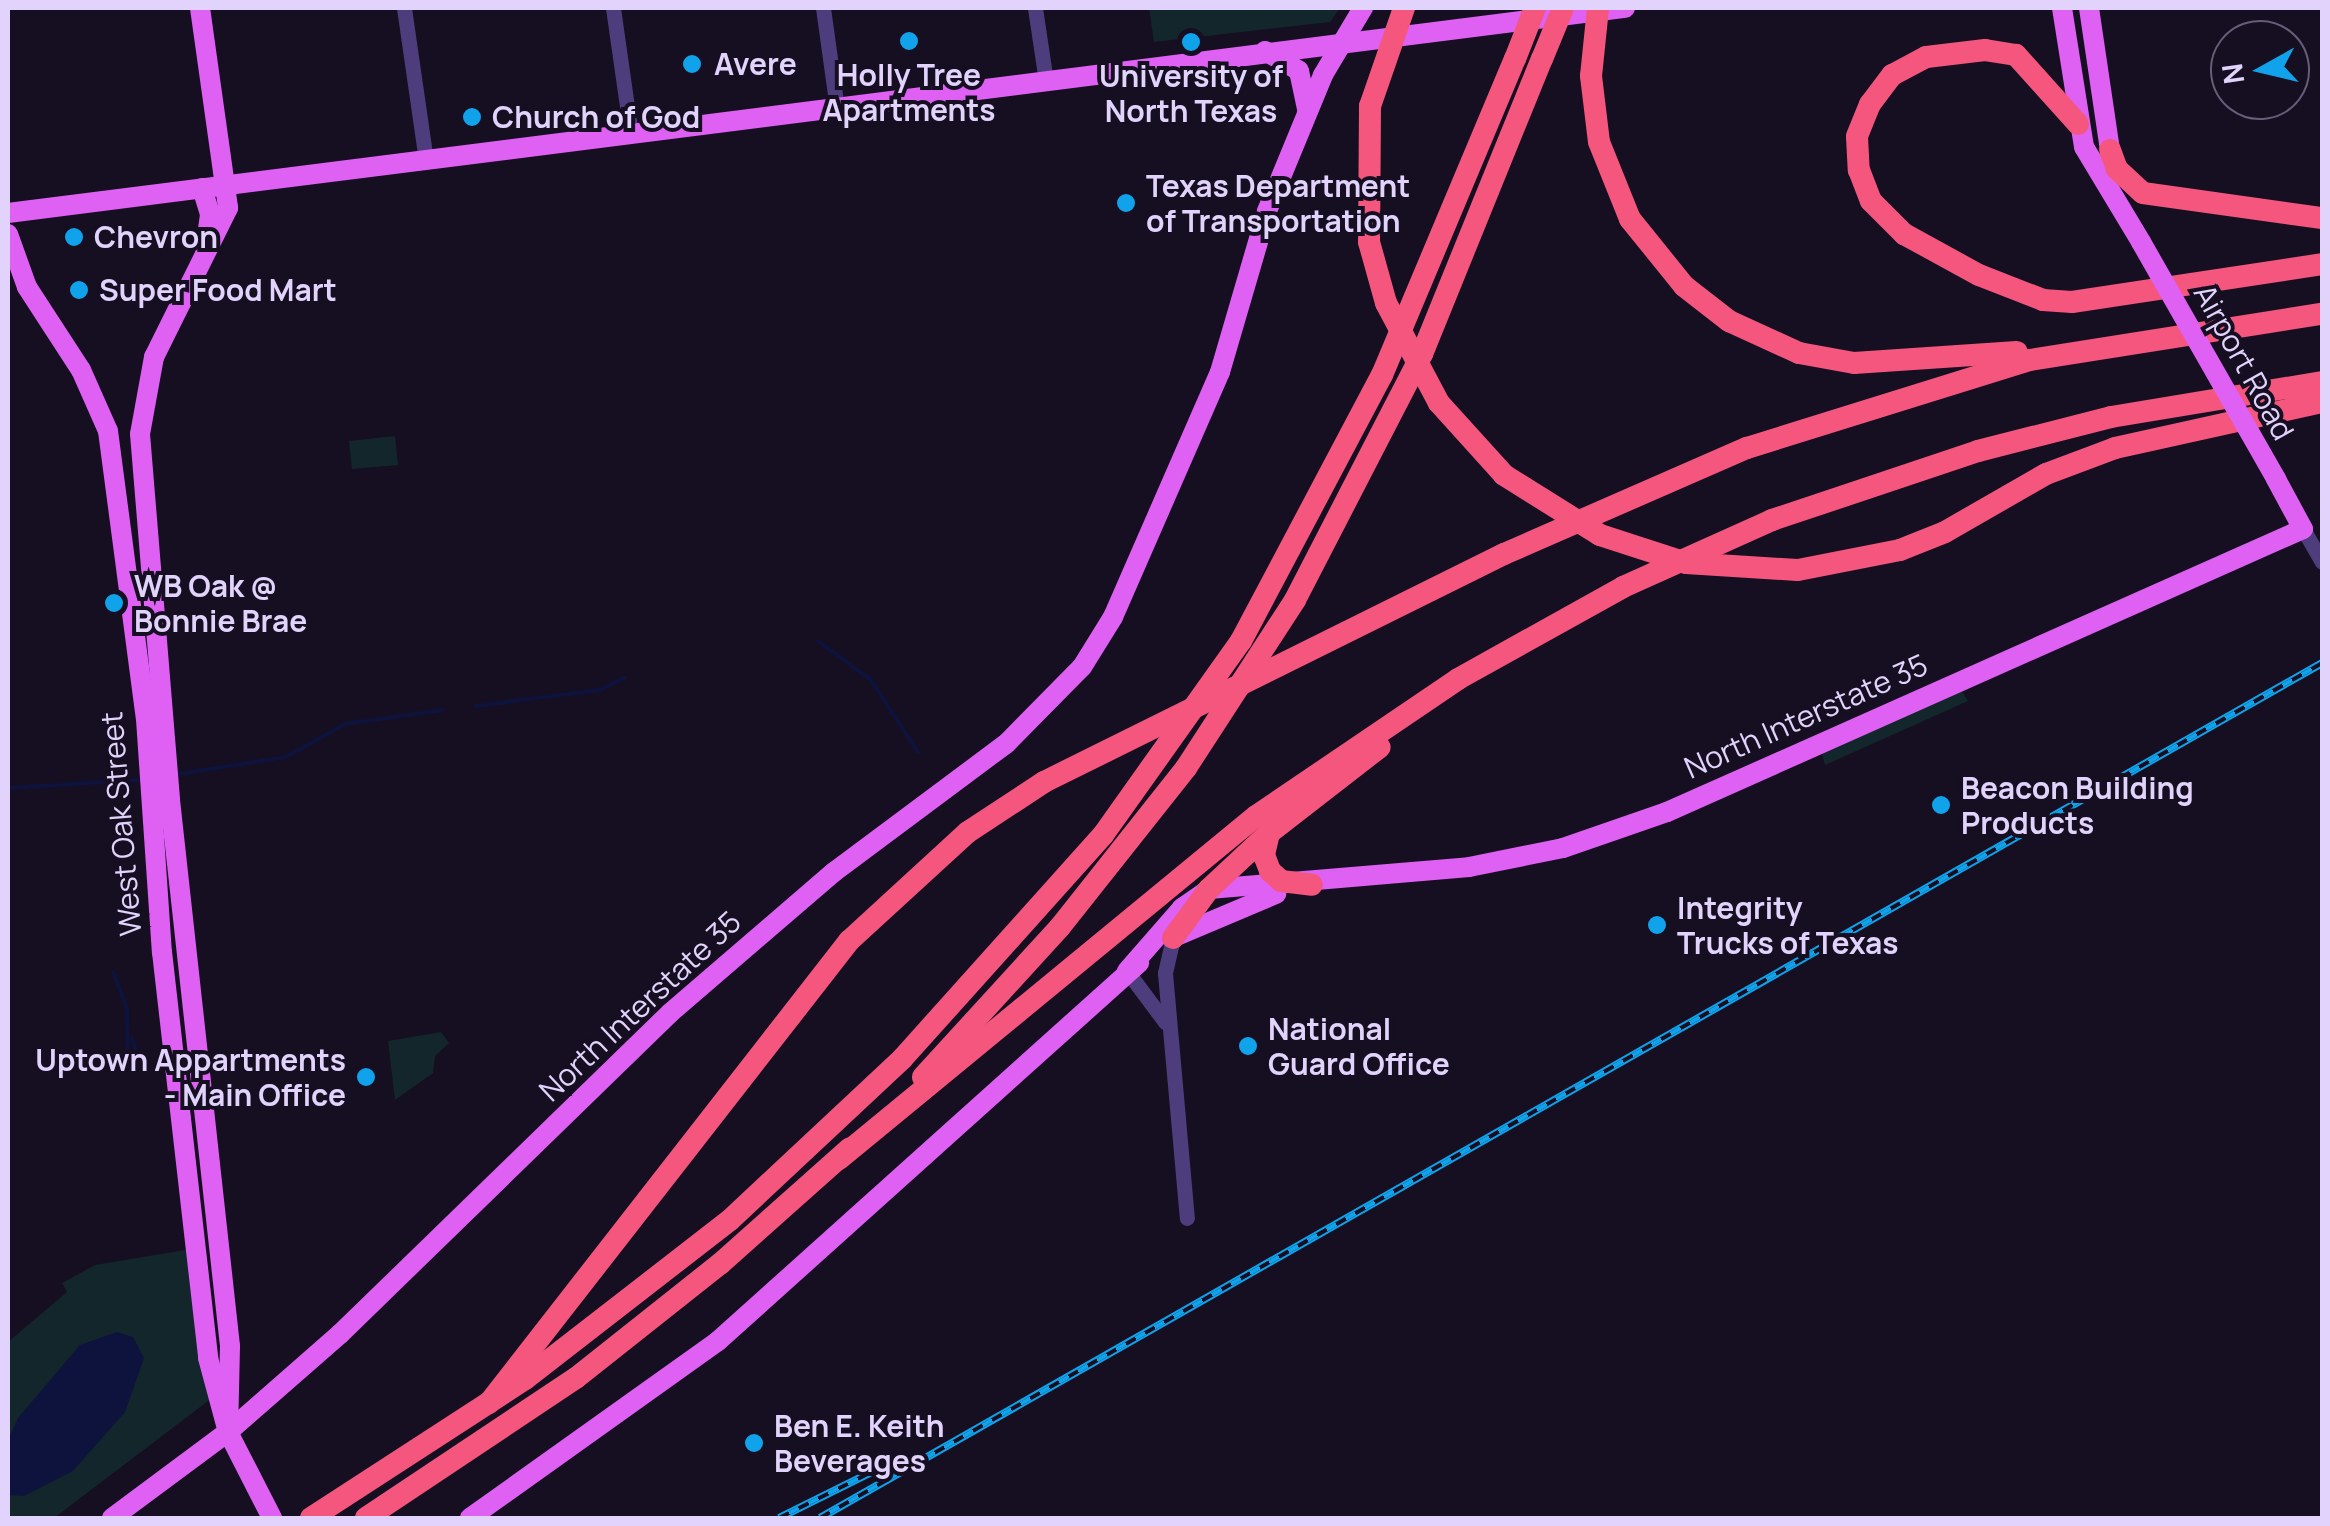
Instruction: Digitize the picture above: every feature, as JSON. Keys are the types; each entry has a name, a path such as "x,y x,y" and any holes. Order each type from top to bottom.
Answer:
{"highway":[{"path":"1404,8 1370,106 1370,242 1386,303 1439,403 1504,475 1600,535 1686,564 1798,570 1930,538 2046,474 2115,448 2322,402"},
{"path":"311,1518 489,1403 620,1309 809,1148 902,1059 1102,835 1240,641 1375,390 1535,8"},
{"path":"839,1159 1015,979 1186,768 1295,600 1422,354 1563,8"},
{"path":"1598,8 1592,76 1599,142 1630,219 1684,286 1752,335 1826,360 1880,366 2120,342 2322,314"},
{"path":"2078,124 2016,56 1985,50 1926,57 1892,76 1870,104 1857,138 1859,170 1870,202 1904,234 2043,300 2072,302 2322,264"},
{"path":"2110,150 2117,170 2144,193 2322,218"},
{"path":"489,1403 814,980 884,904 1003,808 1075,766 1656,485 1900,396 2120,342"},
{"path":"366,1518 576,1378 720,1264 839,1159 1256,816 1382,727 1563,619 1688,554 1919,468 2111,416 2322,382"},
{"path":"1173,938 1209,890 1270,832 1563,619"},
{"path":"1270,832 1264,855 1270,871 1287,883 1312,885"}],"main road":[{"name":"West Oak Street","path":"200,8 226,184 223,228 154,357 140,434 170,800 226,1306 228,1432"},
{"name":"North Interstate 35","path":"112,1518 228,1432 340,1334 670,1014 834,872 995,752 1059,692 1095,650 1224,362 1267,211 1340,42 1363,8"},
{"path":"8,213 838,110 1263,50 1625,8"},
{"name":"Airport Road","path":"2062,8 2078,124 2097,173 2114,190 2303,529"},
{"name":"Airport Road","path":"2089,8 2114,190"},
{"path":"1263,50 1299,71 1308,114"},
{"path":"202,188 210,215 202,261"},
{"name":"West Oak Street","path":"8,234 27,287 81,370 108,431 148,737 163,958 211,1375 228,1432 272,1518"},
{"path":"108,431 140,434"},
{"name":"North Interstate 35","path":"1127,971 1182,908 1209,890 1312,885 1469,867 1596,839 2303,529"},
{"name":"North Interstate 35","path":"470,1518 718,1341 1127,971 1173,938 1234,909 1312,885"},
{"path":"203,1308 226,1306"}],"street":[{"path":"404,8 426,160"},
{"path":"612,8 631,134"},
{"path":"823,8 838,110"},
{"path":"1036,8 1046,82"},
{"name":"Airport Road","path":"2303,529 2322,562"},
{"path":"1173,938 1165,960 1187,1218"},
{"path":"1127,971 1157,1004 1169,1036"}],"green space":[{"name":"University of North Texas","path":"1149,8 1340,8 1330,22 1154,42"},
{"path":"395,436 398,465 352,469 349,441"},
{"path":"1961,690 1968,701 1825,765 1821,751"},
{"path":"441,1032 449,1043 435,1056 433,1073 395,1100 388,1041"},
{"path":"197,1248 212,1398 54,1518 8,1518 8,1342 67,1292 62,1283 95,1265"}],"shaded area":[{"path":"117,1332 133,1337 144,1358 125,1412 73,1471 24,1496 8,1495 8,1440 18,1418 80,1345"}],"waterway":[{"path":"818,641 871,680 918,752"},
{"path":"476,706 600,690 625,677"},
{"path":"179,774 286,757 345,724 443,710"},
{"path":"8,788 138,780"},
{"path":"113,972 127,1008 128,1066"},
{"path":"132,1038 141,1066"}],"railway":[{"path":"820,1518 2322,663"},
{"path":"779,1518 904,1456"}],"place":[{"name":"Holly Tree Apartments","path":"909,41"},
{"name":"University of North Texas","path":"1191,42"},
{"name":"Avere","path":"692,64"},
{"name":"Church of God","path":"472,117"},
{"name":"Texas Department of Transportation","path":"1126,203"},
{"name":"Chevron","path":"74,237"},
{"name":"Super Food Mart","path":"79,290"},
{"name":"WB Oak @ Bonnie Brae","path":"114,603"},
{"name":"Beacon Building Products","path":"1941,805"},
{"name":"Integrity Trucks of Texas","path":"1657,925"},
{"name":"National Guard Office","path":"1248,1046"},
{"name":"Uptown Appartments - Main Office","path":"366,1077"},
{"name":"Ben E. Keith Beverages","path":"754,1443"}]}
